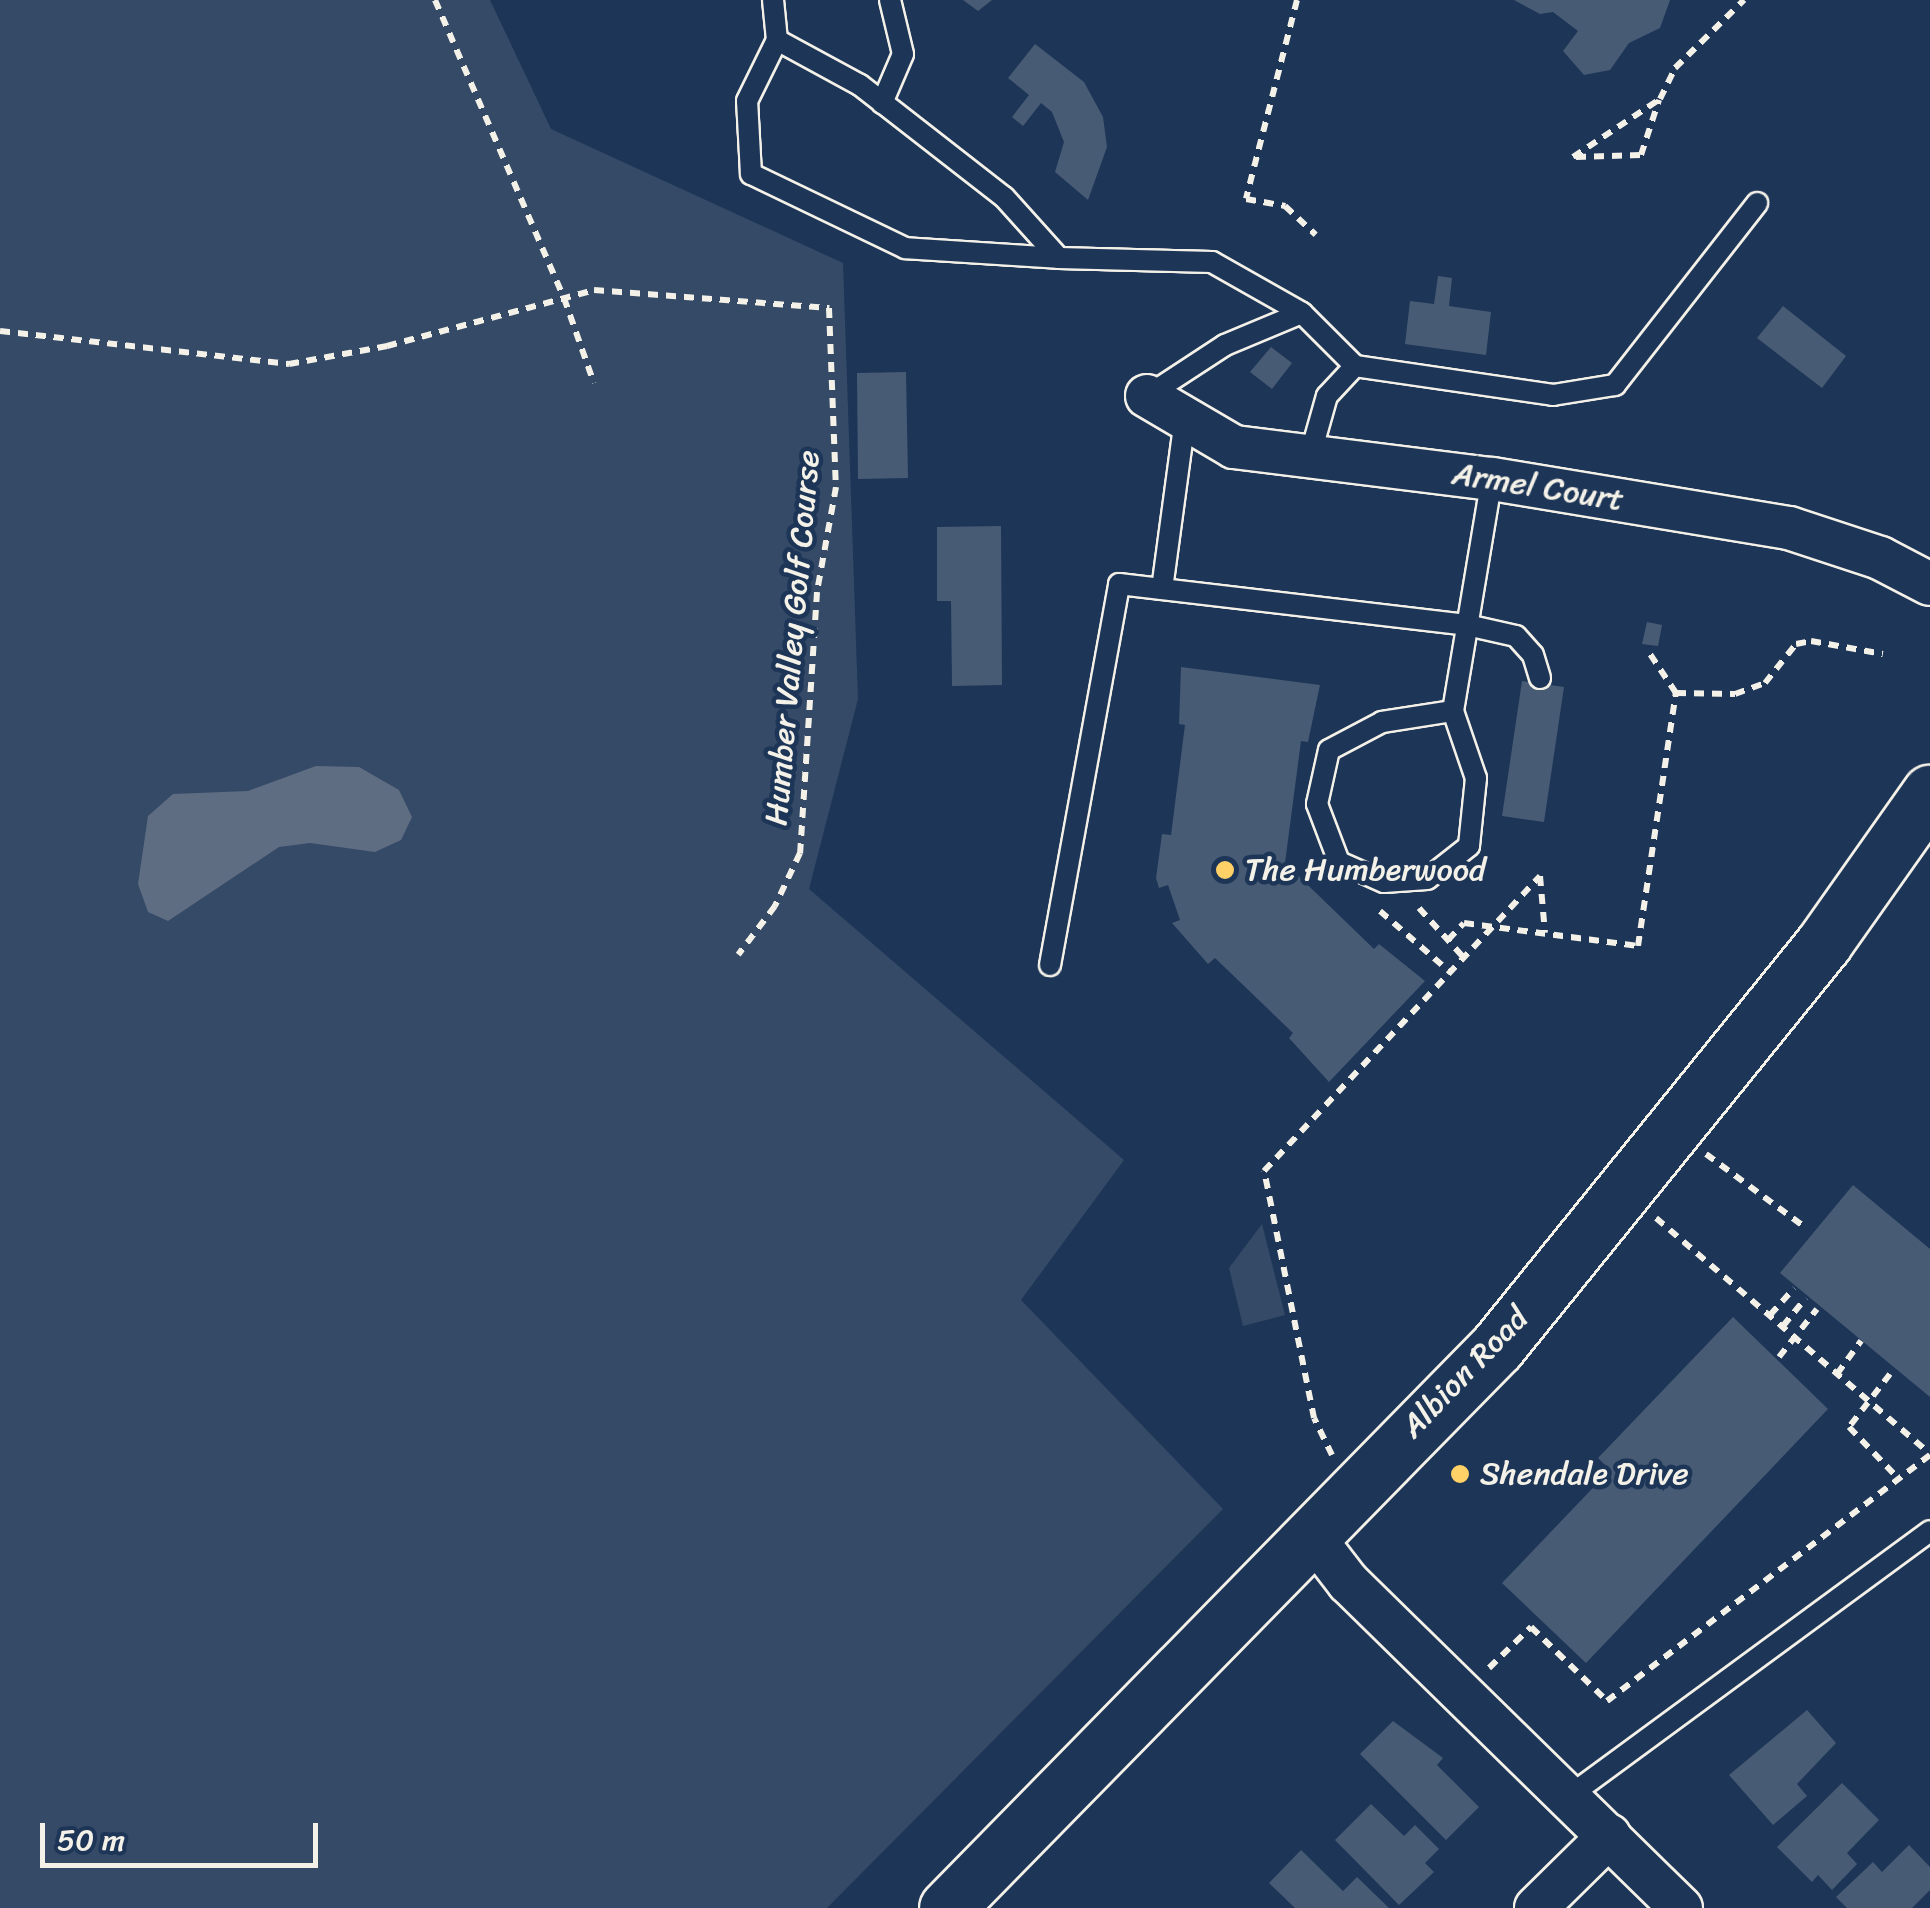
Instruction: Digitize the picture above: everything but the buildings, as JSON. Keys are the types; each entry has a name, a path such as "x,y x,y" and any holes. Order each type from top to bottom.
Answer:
{"main road":[{"name":"Albion Road","path":"947,1908 1349,1492 1497,1347 1824,943 1930,792"}],"street":[{"name":"Armel Court","path":"1147,396 1234,447 1492,479 1789,528 1880,558 1930,584"},
{"path":"1312,1534 1348,1582 1680,1908"},
{"path":"1536,1908 1609,1836"}],"lane":[{"path":"774,0 777,40 747,101 751,174 905,248 1212,262 1302,312 1355,366 1553,395 1615,384 1757,203"},
{"path":"882,103 903,54 890,0"},
{"path":"777,40 882,103 1004,197 1059,258"},
{"path":"1147,396 1225,345 1302,312"},
{"path":"1310,456 1327,396 1355,366"},
{"path":"1162,590 1186,418"},
{"path":"1453,710 1382,722 1329,750 1317,804 1339,862 1384,882 1427,878 1469,846 1476,778 1453,710 1492,479"},
{"path":"1050,965 1119,584 1467,625 1516,636 1533,655 1540,678"},
{"path":"1568,1797 1930,1531"}],"path":[{"path":"436,0 564,298 594,384"},
{"path":"1297,0 1246,199 1286,206 1316,236"},
{"path":"1660,99 1573,158 1641,155 1675,68 1744,0"},
{"name":"Humber Valley Golf Course","path":"0,331 288,364 387,346 594,290 828,308 836,487 817,592 800,853 775,906 738,956"},
{"path":"1676,693 1734,694 1765,683 1796,644 1811,641 1883,654"},
{"path":"1448,940 1464,923 1498,924 1638,946 1676,693 1650,654"},
{"path":"1349,1492 1314,1418 1264,1170 1540,876 1546,933"},
{"path":"1418,907 1465,958"},
{"path":"1379,910 1451,973"},
{"path":"1673,1130 1802,1225"},
{"path":"1464,1695 1531,1628 1607,1701 1929,1454 1622,1192"},
{"path":"1770,1315 1794,1288"},
{"path":"1783,1326 1806,1298"},
{"path":"1779,1357 1817,1308"},
{"path":"1837,1374 1861,1342"},
{"path":"1890,1374 1849,1427 1896,1476"}],"shaded area":[{"path":"0,0 490,0 551,129 843,263 858,699 809,889 1124,1160 1021,1300 1223,1509 827,1908 0,1908"},
{"path":"316,766 359,767 399,790 412,817 401,840 375,852 310,843 279,847 168,921 148,912 138,884 148,816 173,794 248,791"},
{"path":"1262,1224 1285,1315 1243,1326 1229,1268"}],"place":[{"name":"The Humberwood","path":"1225,870"},
{"name":"Shendale Drive","path":"1460,1474"}]}
